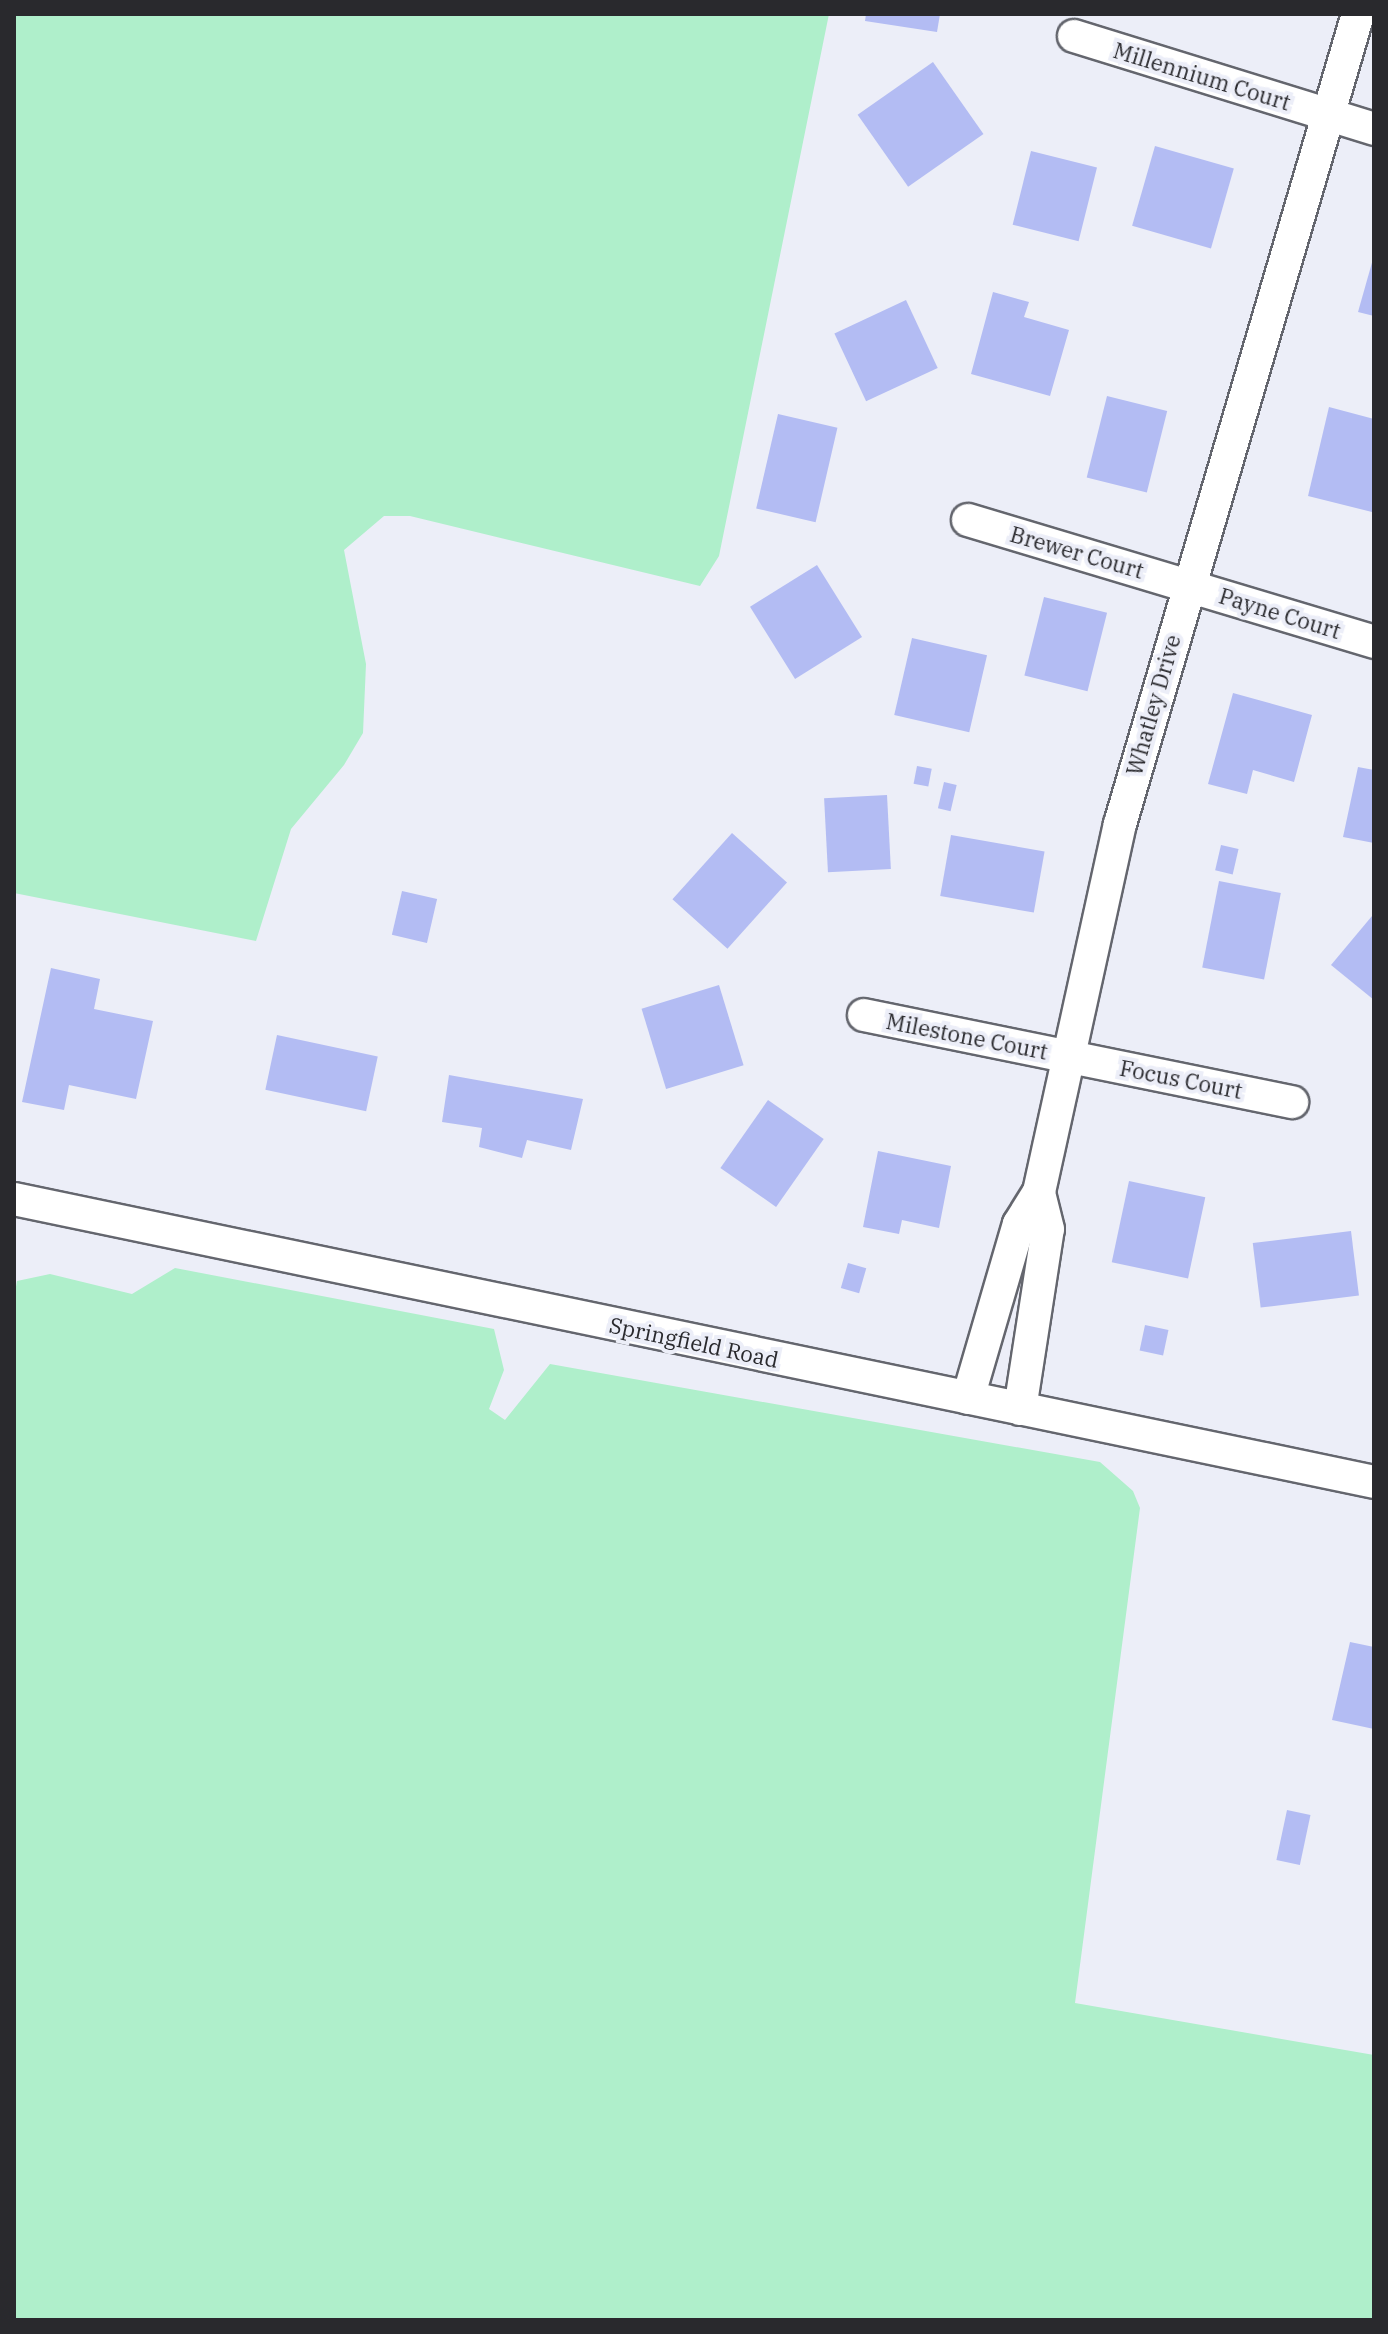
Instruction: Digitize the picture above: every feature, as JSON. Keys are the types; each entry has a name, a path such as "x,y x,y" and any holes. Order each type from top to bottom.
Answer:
{"street":[{"name":"Whatley Drive","path":"1020,1409 1048,1229 1039,1192 1120,824 1186,584 1358,14"},
{"name":"Millennium Court","path":"1074,36 1374,129"},
{"name":"Brewer Court","path":"968,520 1186,584"},
{"name":"Payne Court","path":"1186,584 1374,642"},
{"name":"Milestone Court","path":"864,1015 1070,1057"},
{"name":"Focus Court","path":"1070,1057 1292,1102"},
{"path":"968,1398 1019,1224 1039,1192"},
{"name":"Springfield Road","path":"14,1199 1374,1482"}],"green space":[{"path":"14,14 829,14 719,556 700,586 410,516 384,516 344,550 366,664 363,733 344,765 291,829 256,941 14,893"},
{"path":"175,1268 494,1329 504,1370 489,1409 505,1420 550,1364 1100,1462 1133,1491 1140,1508 1075,2003 1374,2055 1374,2320 14,2320 14,1298 17,1281 50,1274 132,1294"}],"building":[{"path":"866,14 940,14 937,32 865,21"},
{"path":"933,62 983,134 908,187 858,115"},
{"path":"1155,146 1234,169 1211,248 1132,226"},
{"path":"1031,151 1097,167 1079,241 1013,225"},
{"path":"1374,259 1374,316 1358,312"},
{"path":"993,292 1029,302 1024,317 1069,330 1050,396 971,374"},
{"path":"906,300 938,368 866,401 834,333"},
{"path":"1107,396 1167,411 1147,493 1087,478"},
{"path":"1329,407 1374,419 1372,512 1308,496"},
{"path":"778,414 837,428 816,522 756,509"},
{"path":"817,565 862,637 795,679 750,607"},
{"path":"1044,597 1107,613 1087,691 1024,676"},
{"path":"912,638 987,655 969,732 894,715"},
{"path":"1233,693 1312,715 1294,782 1253,770 1247,794 1208,784"},
{"path":"917,766 932,769 928,787 914,784"},
{"path":"1358,767 1374,770 1374,843 1343,837"},
{"path":"944,782 957,785 951,811 938,808"},
{"path":"887,795 891,869 828,872 824,798"},
{"path":"732,833 787,883 727,949 672,899"},
{"path":"951,835 1045,851 1034,913 940,896"},
{"path":"1221,845 1239,849 1233,874 1215,870"},
{"path":"1219,881 1281,893 1264,979 1202,967"},
{"path":"402,891 437,899 427,943 392,935"},
{"path":"1372,916 1374,918 1374,1000 1331,965"},
{"path":"51,968 100,979 94,1009 153,1021 136,1099 69,1085 64,1110 22,1102"},
{"path":"719,985 744,1065 666,1089 642,1009"},
{"path":"277,1035 378,1056 366,1111 265,1090"},
{"path":"449,1075 583,1099 571,1150 527,1140 522,1158 479,1147 482,1128 442,1122"},
{"path":"768,1100 824,1139 776,1207 720,1168"},
{"path":"878,1151 951,1166 939,1228 902,1220 899,1234 863,1227"},
{"path":"1129,1181 1205,1197 1188,1278 1112,1262"},
{"path":"1351,1231 1359,1296 1261,1308 1253,1243"},
{"path":"848,1263 866,1268 859,1293 841,1288"},
{"path":"1145,1325 1168,1330 1163,1355 1140,1350"},
{"path":"1350,1642 1374,1647 1374,1729 1332,1720"},
{"path":"1287,1810 1310,1815 1300,1865 1276,1860"}]}
